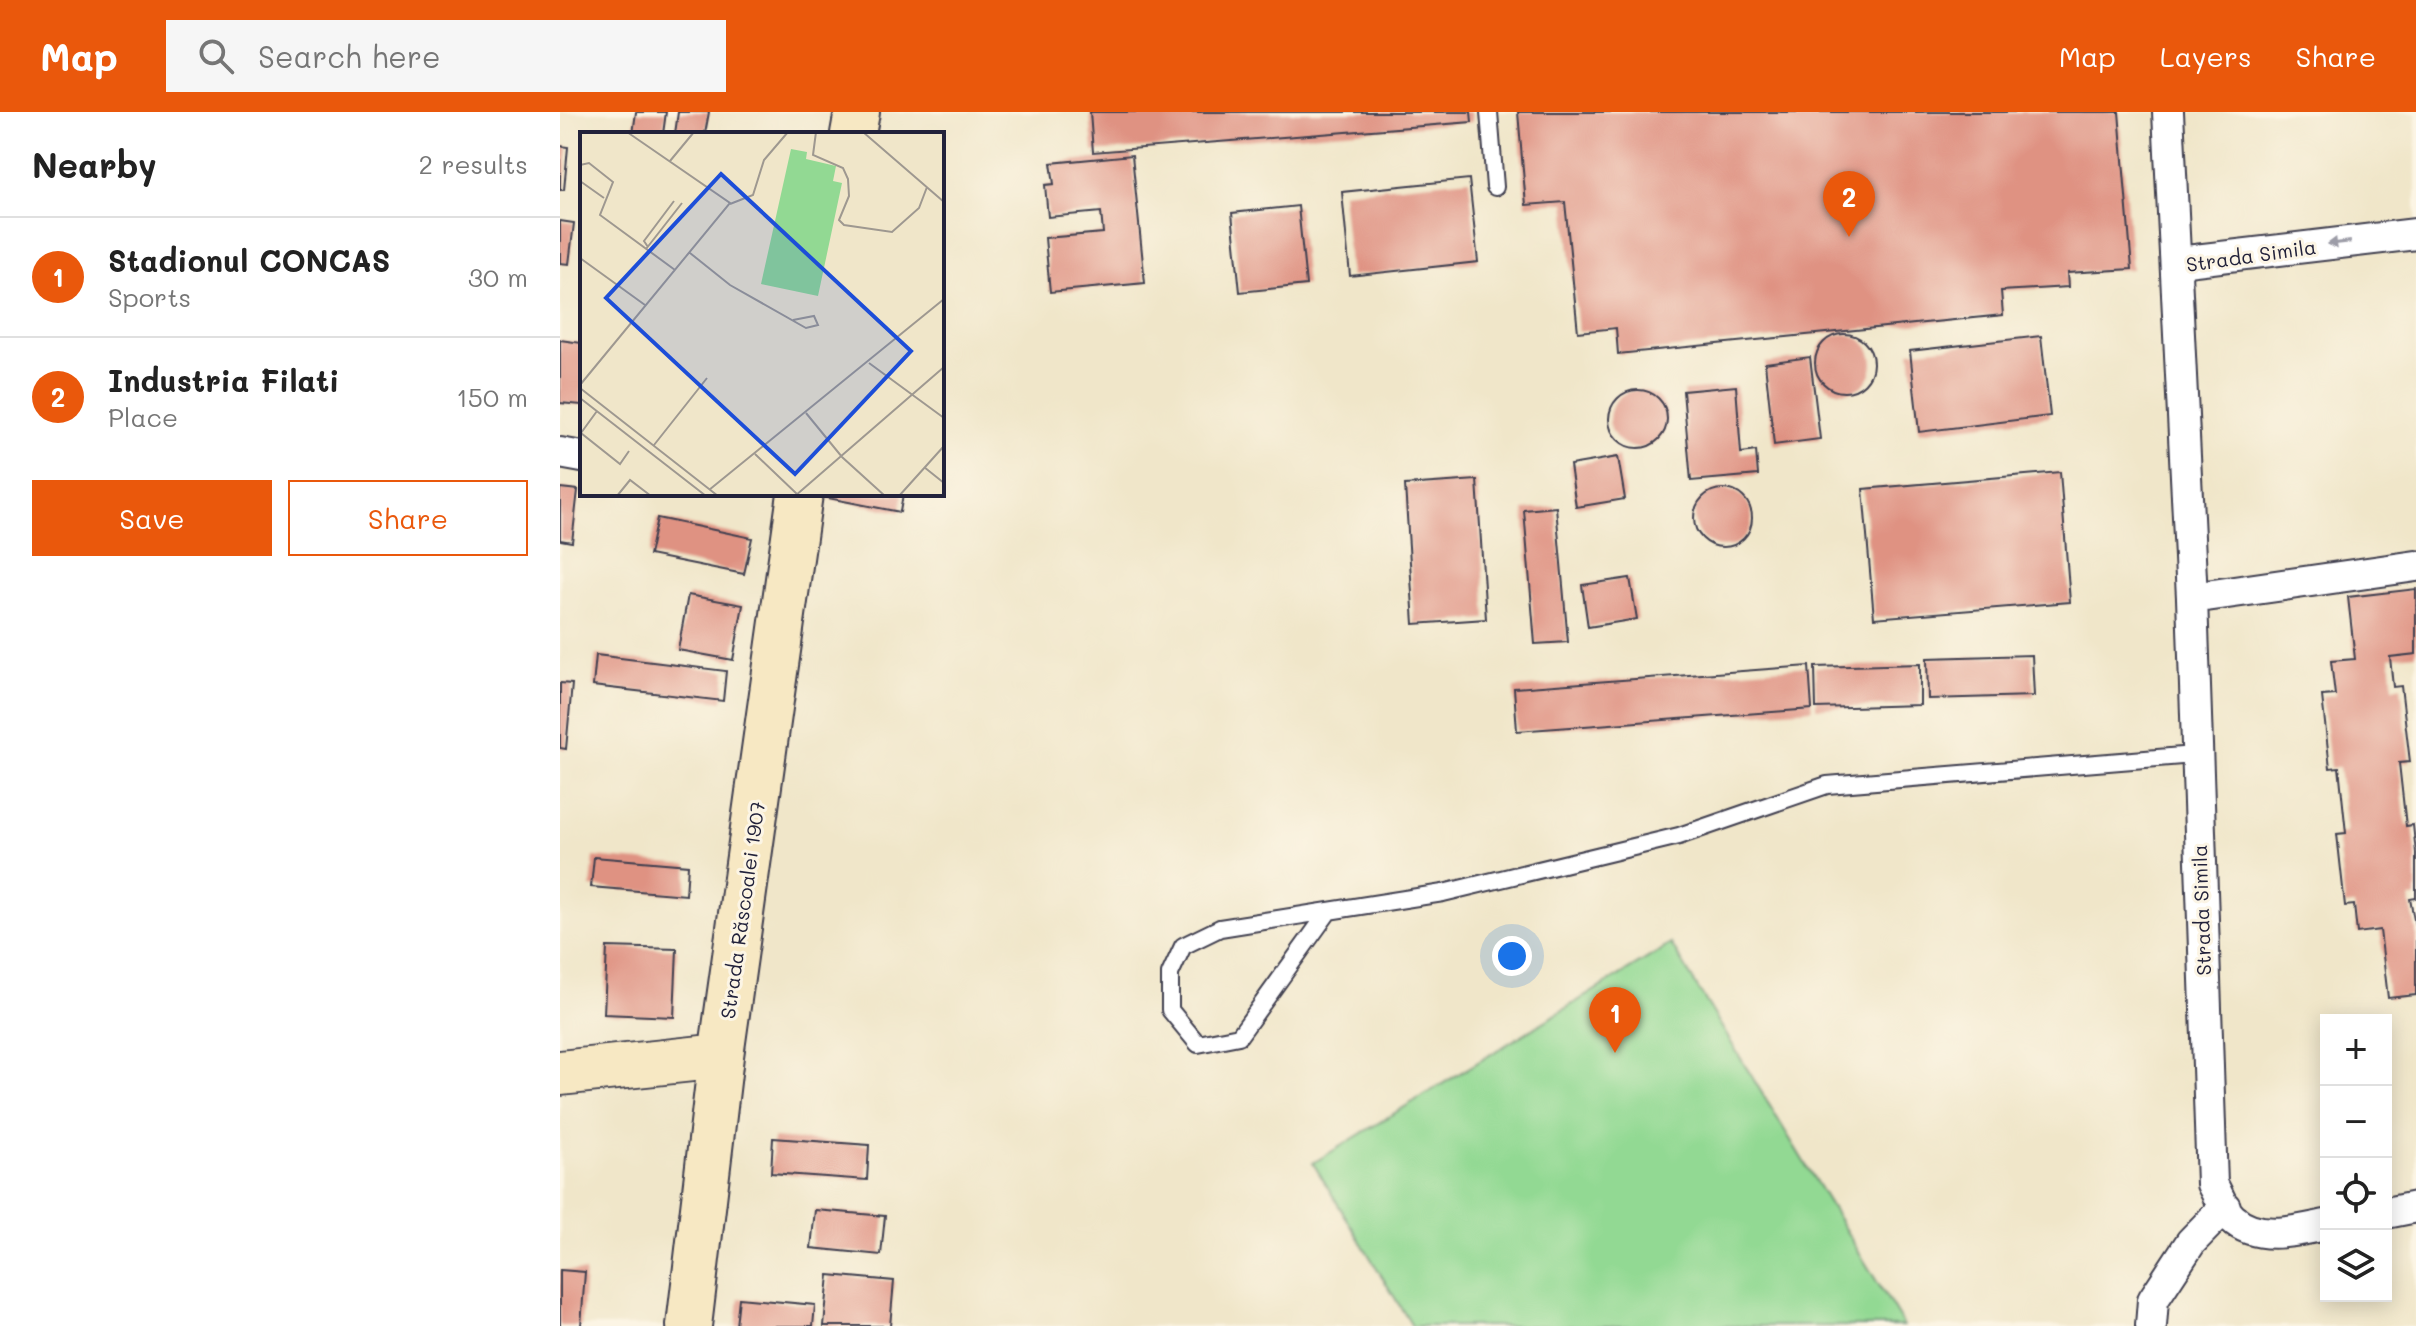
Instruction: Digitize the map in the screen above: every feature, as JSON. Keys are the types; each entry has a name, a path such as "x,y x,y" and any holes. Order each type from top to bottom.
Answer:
{"street":[{"path":"853,132 857,112"},
{"path":"2168,112 2178,262"},
{"name":"Strada Simila","path":"2228,1212 2212,1184 2178,262 2416,234"},
{"path":"560,453 580,457"},
{"name":"Strada Răscoalei 1907","path":"689,1326 721,1056 800,496"},
{"path":"2192,598 2416,566"},
{"path":"560,1073 721,1056"},
{"path":"2392,1212 2416,1207"},
{"path":"2151,1326 2153,1300 2191,1242 2228,1212 2250,1229 2284,1233 2320,1226"}],"lane":[{"path":"1489,112 1495,187"},
{"path":"1329,911 1239,1036 1198,1044 1170,1010 1170,974 1183,946 1220,928 1443,893 1679,836 1827,785 2194,755"}],"green space":[{"path":"1671,944 1904,1326 1412,1326 1313,1163"}],"building":[{"path":"636,112 666,112 663,132 633,132"},
{"path":"678,112 709,112 705,132 675,132"},
{"path":"1090,112 1471,112 1472,122 1093,152"},
{"path":"1518,112 2119,112 2132,269 2067,273 2068,287 2001,291 2003,315 1618,354 1616,328 1578,332 1565,202 1526,205"},
{"path":"560,146 568,147 564,190 560,190"},
{"path":"1132,155 1145,283 1050,292 1045,238 1103,233 1101,212 1048,217 1045,185 1054,184 1051,163"},
{"path":"1469,179 1478,262 1350,276 1342,192"},
{"path":"1298,206 1306,285 1240,292 1232,213"},
{"path":"560,221 574,223 569,264 560,263"},
{"path":"1844,334 1865,342 1873,363 1865,384 1844,392 1823,384 1815,363 1823,342"},
{"path":"2041,336 2050,416 1919,432 1910,351"},
{"path":"560,340 580,343 580,405 560,403"},
{"path":"1810,357 1820,439 1774,445 1765,363"},
{"path":"1736,386 1741,453 1756,451 1758,475 1691,481 1683,391"},
{"path":"1638,390 1659,398 1667,419 1659,440 1638,448 1617,440 1609,419 1617,398"},
{"path":"1618,457 1625,499 1576,507 1570,465"},
{"path":"2060,472 2070,602 1874,618 1863,489"},
{"path":"1477,480 1486,619 1414,624 1405,485"},
{"path":"560,488 578,490 572,542 560,540"},
{"path":"1723,489 1744,497 1752,518 1744,539 1723,547 1702,539 1694,518 1702,497"},
{"path":"823,496 903,496 900,512"},
{"path":"1556,507 1568,642 1535,644 1524,510"},
{"path":"657,518 752,538 744,574 649,555"},
{"path":"1630,578 1637,619 1588,627 1582,585"},
{"path":"2416,589 2416,654 2390,657 2393,687 2401,686 2410,762 2399,763 2406,826 2413,825 2416,853 2416,898 2410,899 2416,930 2416,995 2388,998 2380,930 2357,933 2354,905 2345,906 2337,834 2346,833 2339,767 2330,768 2322,696 2335,695 2331,661 2355,659 2348,597"},
{"path":"688,595 743,605 733,660 678,650"},
{"path":"596,655 726,671 723,701 593,686"},
{"path":"2032,655 2034,696 1928,699 1927,658"},
{"path":"1920,664 1920,705 1816,708 1815,667"},
{"path":"1809,666 1812,709 1517,731 1514,688"},
{"path":"560,683 572,684 566,749 560,748"},
{"path":"594,857 688,865 686,895 591,887"},
{"path":"607,947 677,949 674,1017 604,1014"},
{"path":"773,1138 869,1145 867,1180 771,1173"},
{"path":"815,1210 885,1216 881,1255 811,1248"},
{"path":"560,1270 585,1272 581,1326 560,1326"},
{"path":"829,1275 894,1281 890,1326 824,1326"},
{"path":"739,1298 815,1305 813,1326 736,1326"}],"place":[{"name":"Industria Filati","path":"1849,237"},
{"name":"Stadionul CONCAS","path":"1615,1053"}]}
